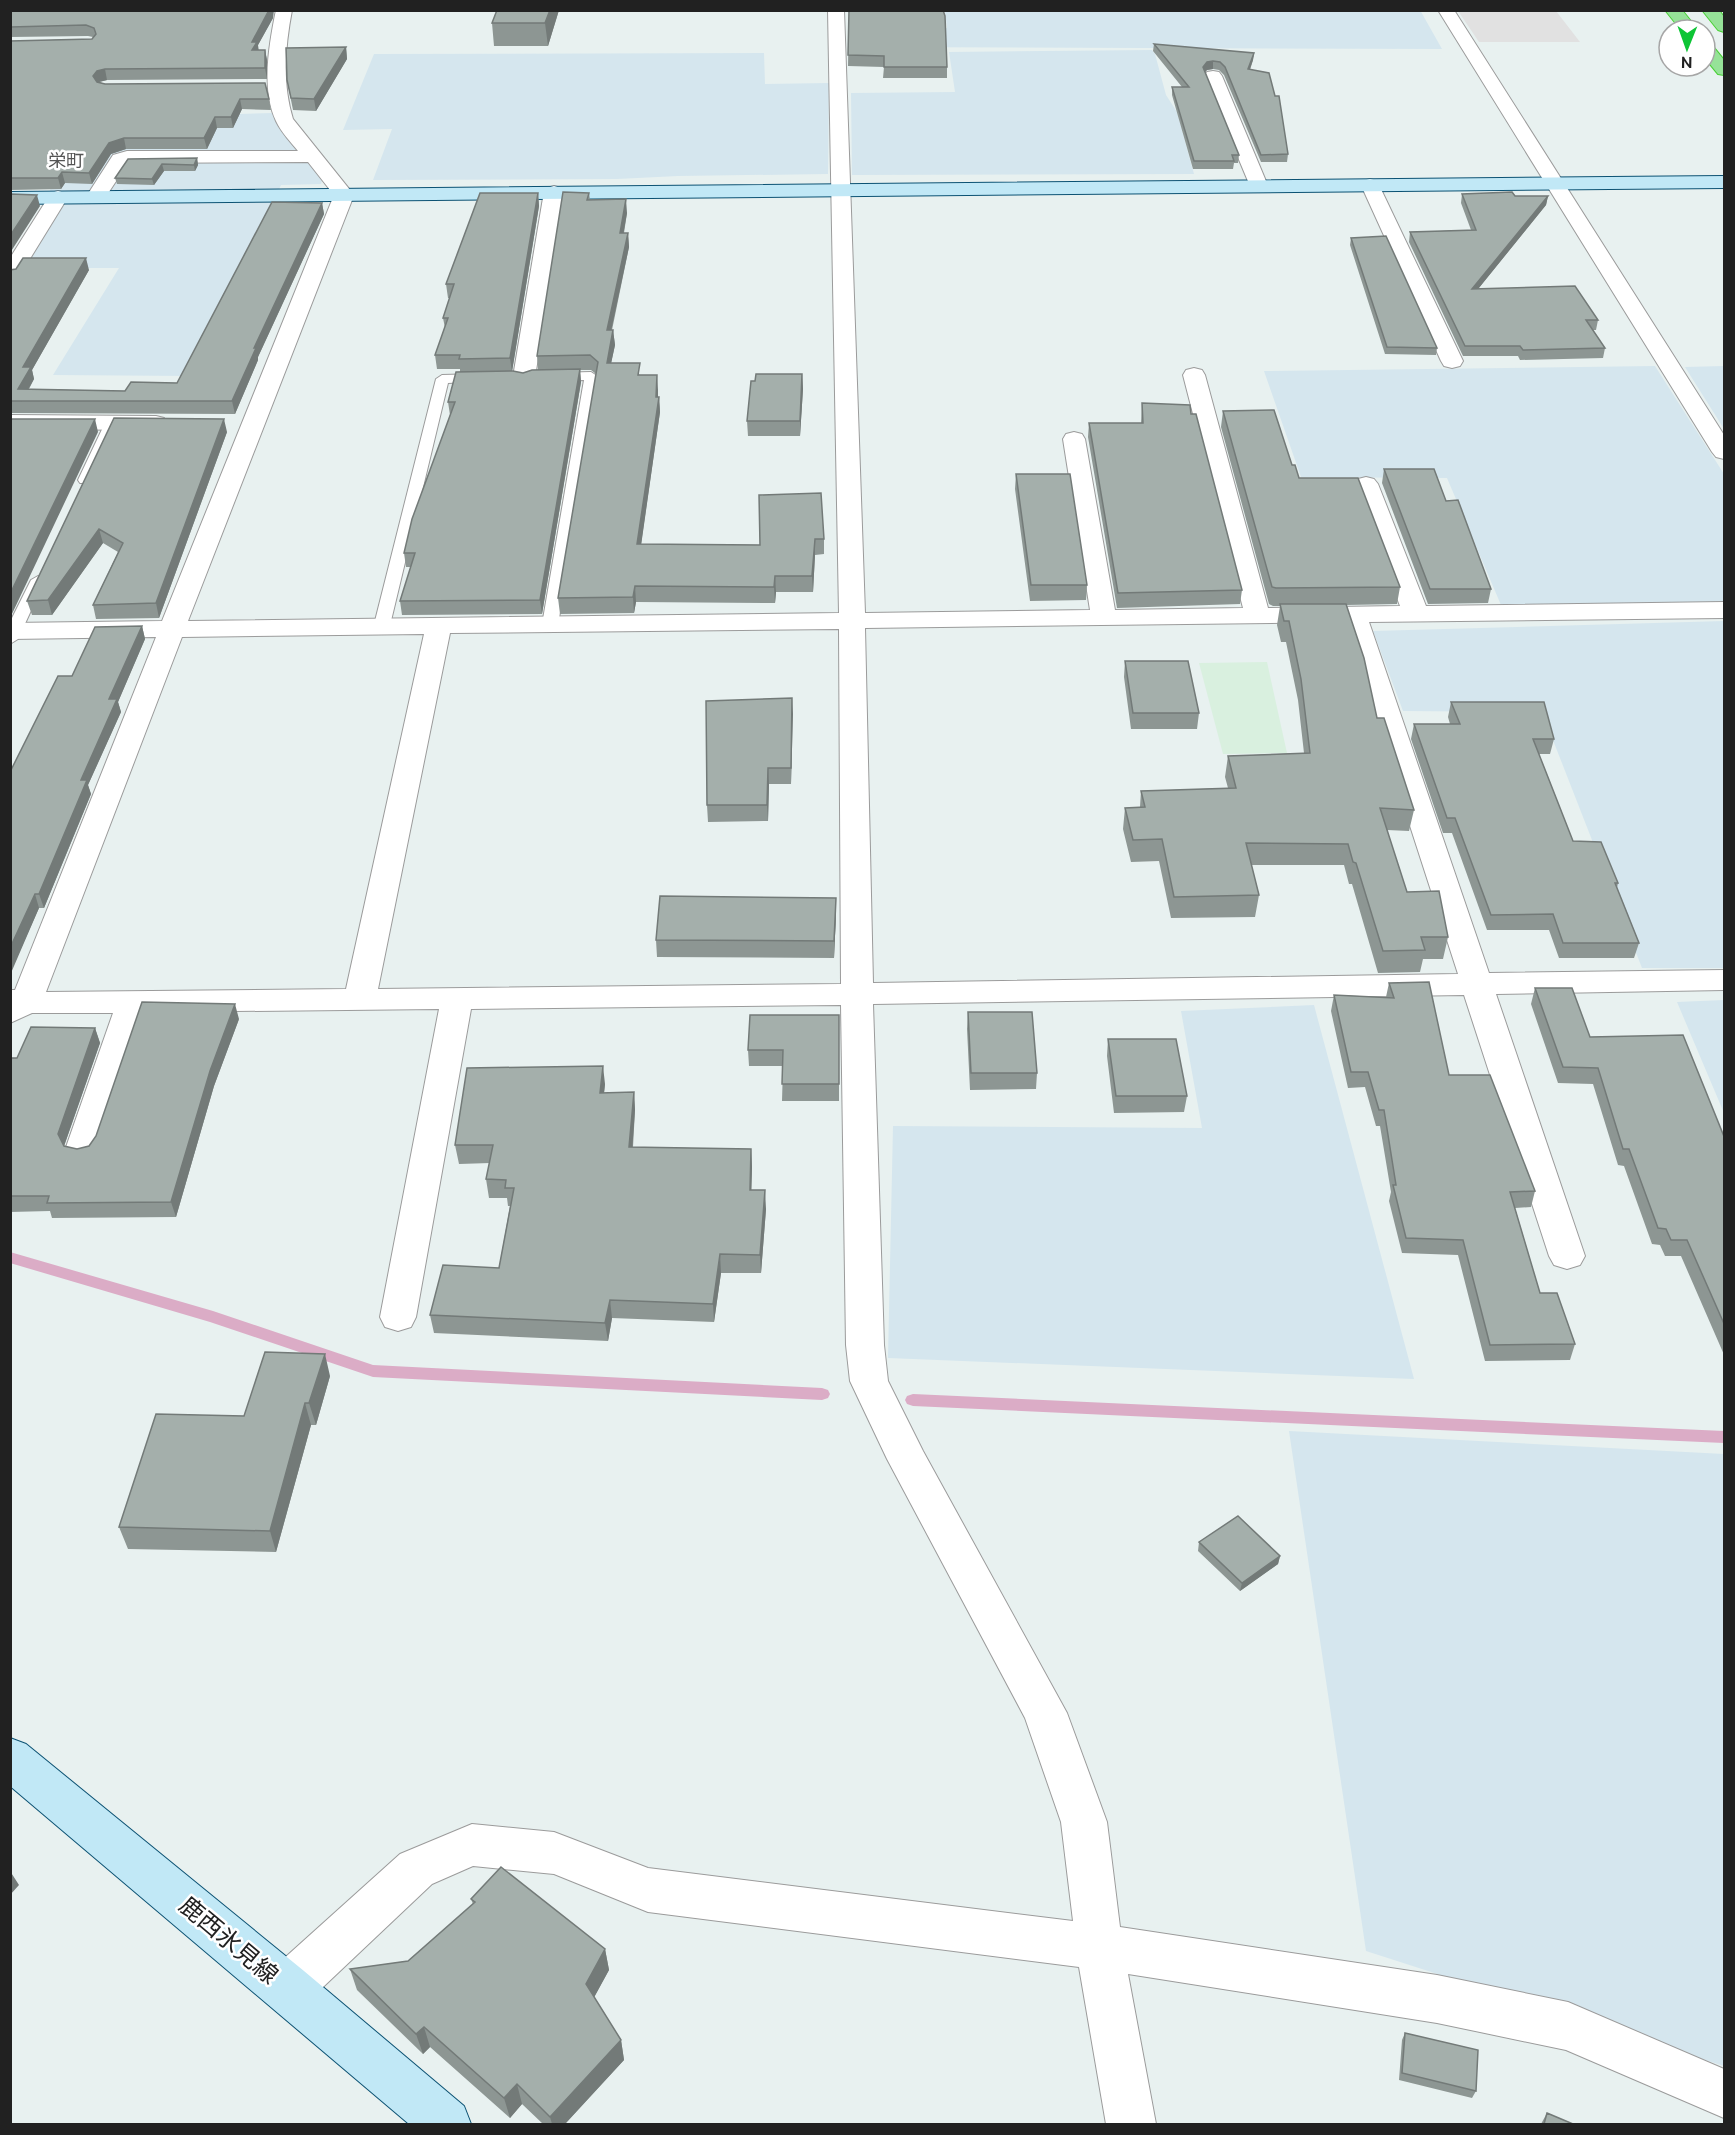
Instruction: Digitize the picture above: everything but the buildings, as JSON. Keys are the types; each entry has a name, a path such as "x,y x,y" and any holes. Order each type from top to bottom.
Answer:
{"highway":[{"path":"1710,10 1725,27"}],"street":[{"path":"284,10 278,86 282,116 289,129 315,156 344,195"},
{"path":"836,10 852,622 865,1345 868,1381 907,1459 1045,1713 1084,1822 1099,1947 1131,2124"},
{"path":"1446,10 1553,183 1725,452"},
{"path":"1213,76 1259,186"},
{"path":"255,86 278,86"},
{"path":"96,196 120,159 127,157 315,156"},
{"path":"10,198 1725,182"},
{"path":"1370,185 1452,362"},
{"path":"518,377 554,192"},
{"path":"344,195 239,423 174,628 16,1005 1725,980"},
{"path":"10,275 58,197"},
{"path":"1194,375 1258,616"},
{"path":"10,422 181,423"},
{"path":"1074,439 1104,618"},
{"path":"1366,484 1416,614"},
{"path":"12,634 174,628 382,625 852,622 1725,610"},
{"path":"1354,615 1567,1256"},
{"path":"360,999 439,625"},
{"path":"398,1317 457,998"},
{"path":"82,1150 133,1002"},
{"name":"鹿西氷見線","path":"10,1758 287,1988 446,2124"},
{"path":"287,1988 416,1869 471,1845 555,1853 648,1890 1099,1947 1437,1999 1568,2026 1725,2094"}],"lane":[{"path":"518,377 591,376 550,625"},
{"path":"382,625 442,379 489,378"},
{"path":"78,495 112,423"},
{"path":"12,634 44,568"}],"shaded area":[{"path":"1420,10 1442,49 848,47 848,29 947,28 945,11"},
{"path":"1458,11 1556,11 1580,42 1479,42"},
{"path":"1152,50 1166,95 1177,112 1194,174 852,175 851,93 955,92 949,52"},
{"path":"764,53 765,84 829,83 828,174 617,179 373,180 392,129 343,130 374,54"},
{"path":"273,113 322,181 321,184 281,185 192,376 53,375 119,268 26,268 72,119"},
{"path":"1655,366 1724,474 1724,603 1501,605 1447,478 1301,477 1264,371"},
{"path":"1724,366 1724,429 1685,367"},
{"path":"1724,621 1724,968 1642,968 1542,712 1403,711 1373,631"},
{"path":"1267,662 1287,753 1223,754 1199,663"},
{"path":"1724,1000 1724,1113 1677,1002"},
{"path":"1314,1005 1414,1379 888,1358 893,1126 1202,1128 1181,1011"},
{"path":"1289,1431 1724,1454 1724,2066 1366,1951"}],"waterway":[{"path":"10,1257 213,1317 373,1371 822,1394"},
{"path":"913,1400 1724,1437"}],"district":[{"name":"栄町","path":"66,160"}]}
